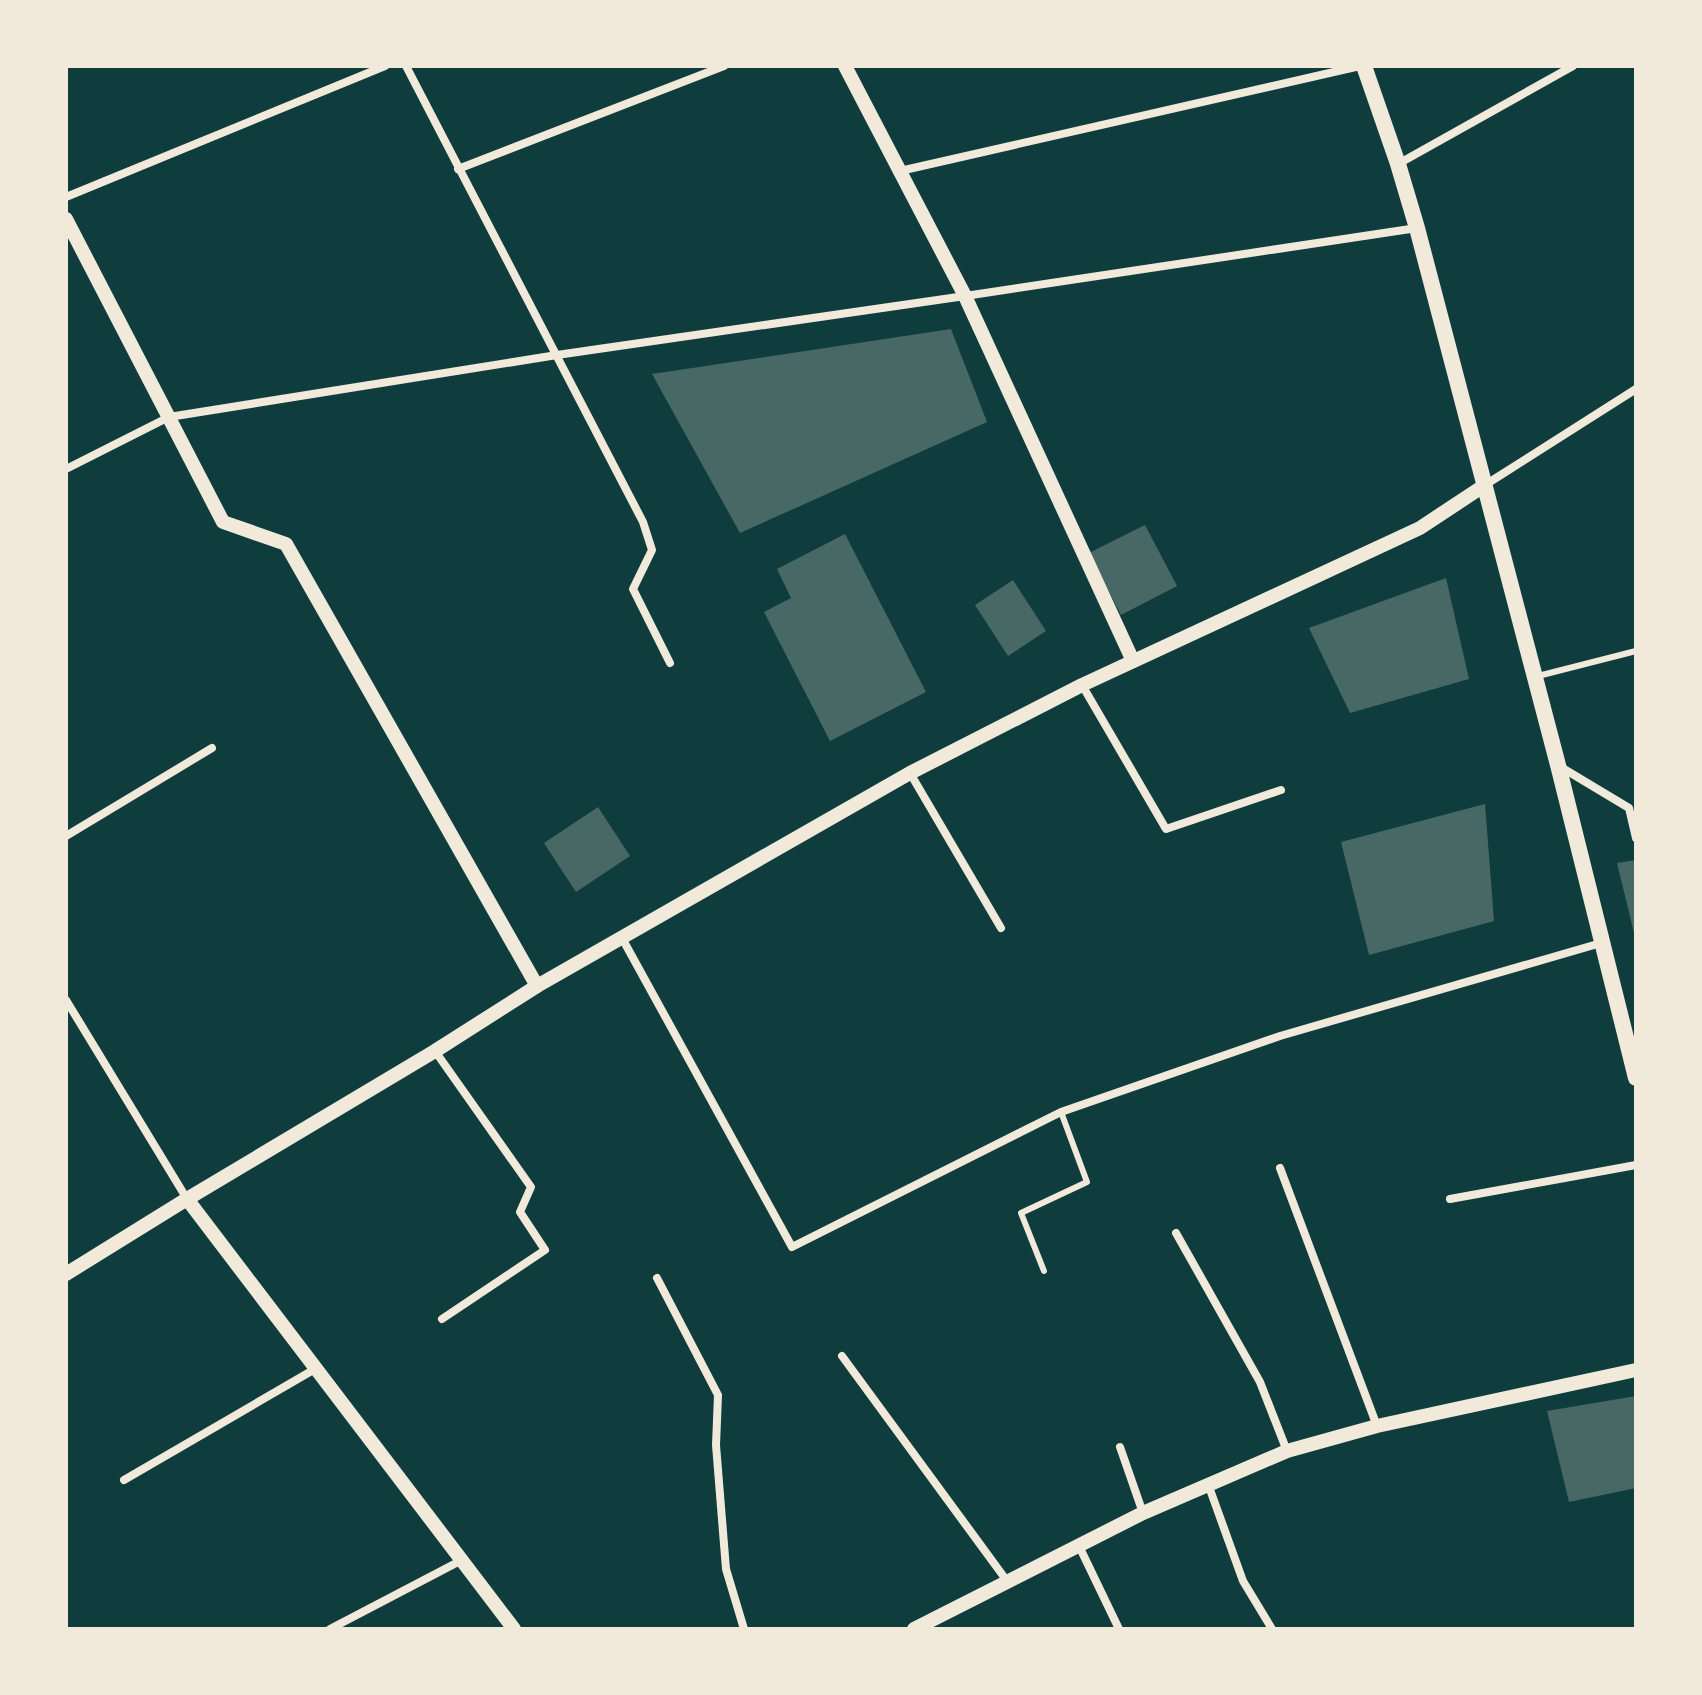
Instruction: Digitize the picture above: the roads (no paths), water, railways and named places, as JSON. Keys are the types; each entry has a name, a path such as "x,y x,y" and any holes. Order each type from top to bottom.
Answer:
{"main road":[{"path":"1362,66 1398,164 1417,228 1558,765 1636,1078"}],"street":[{"path":"66,197 385,66"},
{"path":"406,66 643,522 652,550 633,589 670,663"},
{"path":"458,169 724,66"},
{"path":"845,66 965,296 1133,661"},
{"path":"900,171 1362,66"},
{"path":"1398,164 1573,66"},
{"path":"66,219 223,522 286,544 537,986"},
{"path":"66,469 169,417 557,355 1417,228"},
{"path":"66,1274 537,986 910,773 1082,685 1420,528 1636,389"},
{"path":"1082,685 1166,829 1281,790"},
{"path":"66,836 212,748"},
{"path":"1558,765 1629,808 1636,838"},
{"path":"910,773 1001,928"},
{"path":"622,938 792,1247 1061,1112 1280,1036 1601,943"},
{"path":"66,1000 187,1199 514,1629"},
{"path":"435,1051 531,1187 520,1212 545,1250 442,1319"},
{"path":"1450,1199 1636,1165"},
{"path":"1280,1168 1377,1426"},
{"path":"1176,1233 1260,1382 1287,1451"},
{"path":"657,1278 718,1395 716,1445 726,1569 744,1629"},
{"path":"842,1356 1007,1581"},
{"path":"124,1480 315,1369"},
{"path":"914,1629 1143,1513 1287,1451 1377,1426 1636,1370"},
{"path":"1120,1447 1143,1513"},
{"path":"1208,1484 1243,1581 1272,1629"},
{"path":"1079,1546 1119,1629"},
{"path":"330,1629 462,1560"}],"lane":[{"path":"1535,677 1636,651"},
{"path":"1044,1271 1021,1213 1087,1182 1061,1112"}]}
